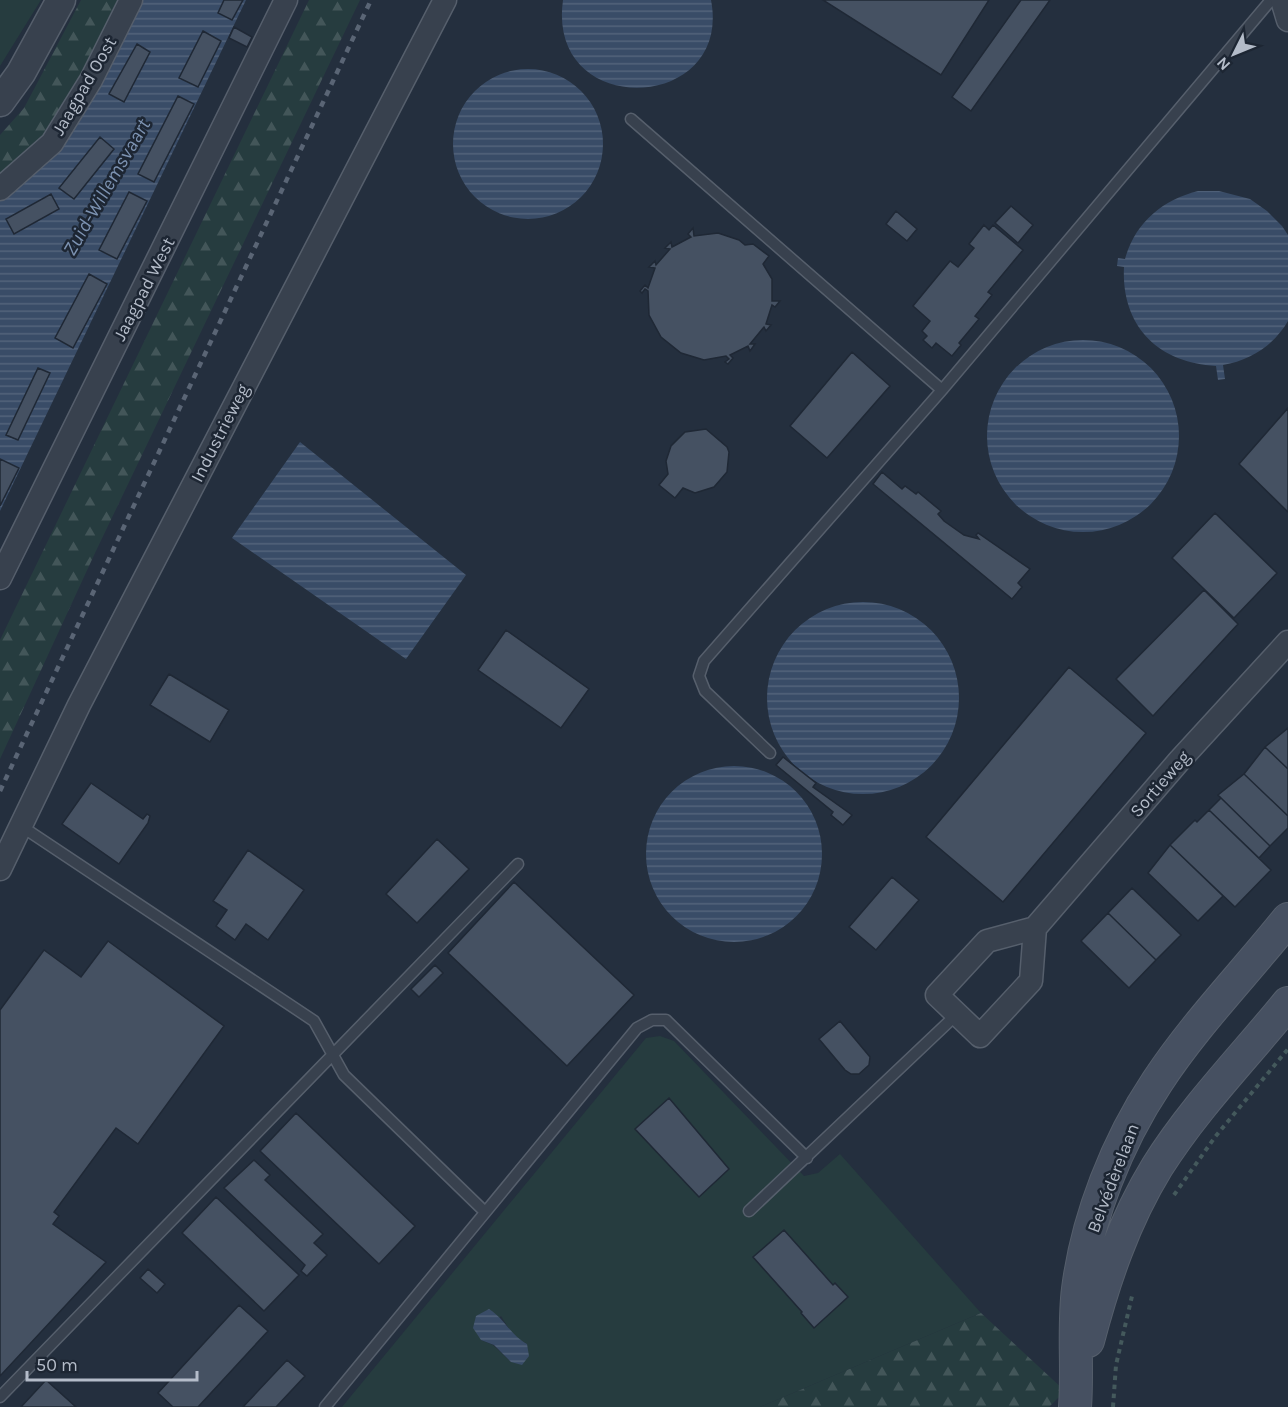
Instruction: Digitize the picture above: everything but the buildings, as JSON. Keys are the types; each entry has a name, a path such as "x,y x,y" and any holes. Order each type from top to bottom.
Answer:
{"main road":[{"name":"Belvédèrelaan","path":"1076,1393 1077,1317 1082,1266 1097,1210 1121,1148 1158,1080 1288,919"},
{"name":"Belvédèrelaan","path":"1076,1393 1114,1257 1145,1188 1192,1118 1288,1003"}],"street":[{"path":"0,102 25,66 61,0"},
{"name":"Jaagpad Oost","path":"0,189 52,143 92,80 131,0"},
{"name":"Jaagpad West","path":"0,578 286,0"},
{"name":"Industrieweg","path":"0,869 79,705 445,0"},
{"path":"1282,0 1288,20"},
{"name":"Sortieweg","path":"1035,928 1179,761 1288,642"},
{"path":"1035,928 1031,981 980,1036 937,995 987,941 1035,928"}],"lane":[{"path":"770,753 705,691 699,676 704,661 942,390 1271,0"},
{"path":"632,119 942,390"},
{"path":"21,825 314,1021 344,1075 485,1212"},
{"path":"0,1397 518,864"},
{"path":"749,1211 957,1014"},
{"path":"326,1407 637,1028 652,1020 666,1020 807,1158"}],"path":[{"path":"1172,1199 1215,1137 1288,1049"},
{"path":"1113,1407 1116,1365 1134,1288"}],"green space":[{"path":"0,0 41,0 0,66"},
{"path":"81,0 127,0 54,131 0,192 0,135 24,108"},
{"path":"309,0 360,0 95,553 0,759 0,640"},
{"path":"660,1036 674,1041 804,1176 818,1173 840,1154 981,1313 760,1407 342,1407 646,1038","holes":["501,1316 514,1337 527,1344 511,1362 493,1345 481,1340"]},
{"path":"981,1313 1065,1391 1049,1407 760,1407"}],"water":[{"name":"Zuid-Willemsvaart","path":"140,0 246,0 0,511 0,192 23,174"},
{"path":"563,0 711,0 710,37 695,65 669,82 639,88 608,83 582,67 565,39"},
{"path":"528,69 557,74 570,81 581,91 591,102 598,115 603,144 598,173 591,186 581,197 570,207 557,214 528,219 499,214 486,207 475,197 465,186 458,173 453,144 458,115 465,102 475,91 486,81 499,74"},
{"path":"1198,191 1219,191 1250,199 1267,211 1288,235 1288,321 1276,337 1261,350 1233,363 1223,365 1225,379 1218,380 1216,366 1177,358 1147,338 1136,323 1129,307 1124,267 1117,266 1118,258 1125,259 1136,234 1152,215 1173,200"},
{"path":"1083,340 1120,347 1151,368 1172,399 1179,436 1172,473 1151,504 1120,525 1083,532 1046,525 1015,504 994,473 987,436 994,399 1015,368 1046,347"},
{"path":"300,442 466,575 406,659 232,538"},
{"path":"863,602 900,609 931,630 952,661 959,698 952,735 931,766 900,787 863,794 826,787 795,766 774,735 767,698 774,661 795,630 826,609"},
{"path":"734,766 768,773 783,781 796,792 807,805 815,820 822,854 815,888 807,903 796,916 783,927 768,935 734,942 700,935 685,927 672,916 661,903 653,888 646,854 653,820 661,805 672,792 685,781 700,773"},
{"path":"489,1309 527,1344 529,1356 522,1365 511,1362 494,1345 481,1340 473,1328 476,1316"}],"railway":[{"path":"0,791 371,0"}]}
